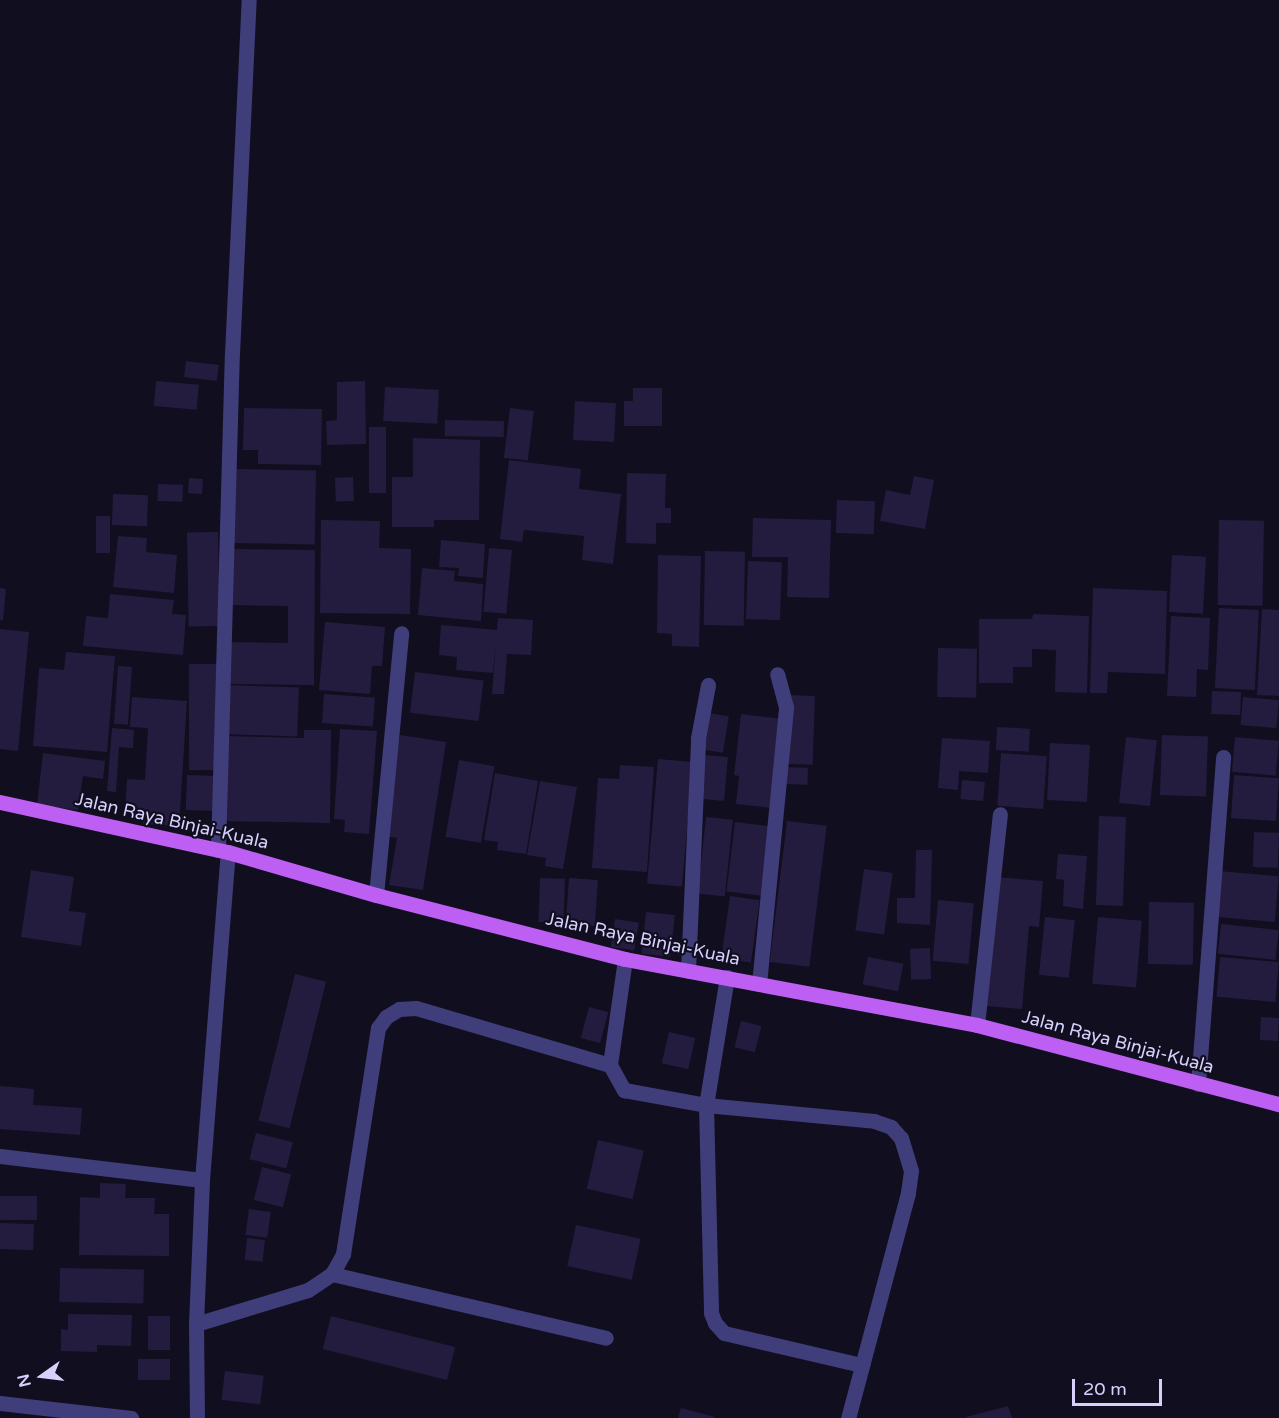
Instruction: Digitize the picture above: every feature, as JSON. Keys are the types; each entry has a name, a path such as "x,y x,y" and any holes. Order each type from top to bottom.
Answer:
{"main road":[{"name":"Jalan Raya Binjai-Kuala","path":"0,802 223,851 376,895 625,959 977,1025 1279,1104"}],"street":[{"path":"197,1418 196,1324 202,1180 223,851 232,354 249,0"},
{"path":"376,895 401,633"},
{"path":"759,984 786,707 777,674"},
{"path":"688,971 698,738 708,685"},
{"path":"1198,1084 1223,757"},
{"path":"977,1025 1000,813"},
{"path":"625,959 610,1065 624,1090 706,1105 874,1121 891,1127 901,1138 911,1171 908,1193 848,1418"},
{"path":"727,977 706,1105 711,1313 715,1323 724,1333 862,1365"},
{"path":"196,1324 308,1290 332,1274 343,1254 378,1028 386,1017 399,1009 416,1008 610,1065"},
{"path":"0,1156 202,1180"},
{"path":"332,1274 606,1338"},
{"path":"0,1403 131,1418"}],"building":[{"path":"186,361 219,365 217,381 184,377"},
{"path":"156,381 199,385 197,410 154,406"},
{"path":"365,381 366,444 327,445 326,421 337,420 337,382"},
{"path":"385,387 439,390 437,424 383,421"},
{"path":"633,388 662,388 662,426 624,426 624,401 633,401"},
{"path":"575,401 616,403 614,442 573,440"},
{"path":"244,408 322,409 321,465 258,464 258,450 243,450"},
{"path":"510,408 534,411 528,461 504,458"},
{"path":"445,420 504,421 504,437 445,436"},
{"path":"369,427 386,427 386,493 369,493"},
{"path":"413,438 480,440 479,520 434,520 434,527 392,527 392,477 413,477"},
{"path":"509,460 581,469 579,489 621,494 613,564 582,560 584,536 524,530 522,542 500,539"},
{"path":"235,469 316,470 315,544 234,543"},
{"path":"627,473 666,474 665,508 671,508 671,523 656,523 656,544 626,543"},
{"path":"914,476 934,480 925,529 880,521 886,490 910,495"},
{"path":"353,477 354,501 336,502 335,478"},
{"path":"189,478 203,479 202,494 188,493"},
{"path":"158,484 183,485 182,502 157,501"},
{"path":"113,494 148,495 147,526 112,525"},
{"path":"837,500 875,501 874,534 836,533"},
{"path":"96,516 110,516 110,553 96,553"},
{"path":"753,518 831,520 829,598 787,597 788,557 752,557"},
{"path":"321,520 380,521 379,548 411,549 410,614 320,613"},
{"path":"1219,520 1264,521 1263,606 1218,605"},
{"path":"218,532 220,626 189,627 187,533"},
{"path":"118,536 147,538 146,552 177,555 174,593 113,587"},
{"path":"441,540 485,544 483,578 458,576 459,568 439,567"},
{"path":"489,548 512,550 506,614 483,612"},
{"path":"233,549 315,550 314,685 225,684 226,642 288,643 288,606 232,605"},
{"path":"705,551 745,552 744,626 704,625"},
{"path":"658,555 701,556 699,647 672,646 672,634 657,633"},
{"path":"1172,555 1206,557 1203,614 1169,612"},
{"path":"748,561 782,562 780,620 746,619"},
{"path":"422,568 455,571 454,581 483,584 481,621 418,615"},
{"path":"0,588 6,589 3,620 0,620"},
{"path":"1093,588 1167,591 1165,674 1108,672 1107,693 1090,693"},
{"path":"110,594 174,600 172,614 186,615 183,655 83,646 86,616 108,618"},
{"path":"1219,608 1259,610 1255,690 1215,688"},
{"path":"1262,609 1279,610 1279,696 1257,695"},
{"path":"1033,614 1089,616 1087,693 1055,692 1056,650 1032,649 1032,667 1013,667 1013,683 979,683 979,619 1032,619"},
{"path":"1171,616 1210,618 1208,670 1197,669 1196,697 1167,696"},
{"path":"498,618 533,620 531,655 507,654 504,694 492,694 496,643 493,673 456,670 457,657 439,655 441,625 497,630"},
{"path":"325,622 385,627 382,666 372,666 370,694 319,690"},
{"path":"0,629 29,632 18,751 0,749"},
{"path":"938,648 977,649 976,698 937,697"},
{"path":"66,652 115,656 107,752 33,746 39,668 64,670"},
{"path":"189,664 217,664 217,770 189,770"},
{"path":"118,666 132,667 128,725 114,724"},
{"path":"415,672 483,680 478,721 410,713"},
{"path":"224,685 299,688 297,737 222,734"},
{"path":"1212,691 1241,692 1240,715 1211,714"},
{"path":"324,694 375,698 373,726 322,723"},
{"path":"789,695 815,696 813,765 787,764"},
{"path":"132,697 187,701 179,826 143,824 144,811 125,810 127,779 145,780 148,728 130,727"},
{"path":"1243,697 1279,700 1276,728 1241,725"},
{"path":"709,713 729,716 723,753 703,750"},
{"path":"741,714 782,719 772,808 736,804 739,776 734,775"},
{"path":"997,727 1030,729 1029,752 996,750"},
{"path":"112,728 134,730 133,748 119,747 116,792 107,791"},
{"path":"340,729 377,731 369,834 344,832 345,820 334,819"},
{"path":"304,730 331,730 330,823 222,821 223,736 304,738"},
{"path":"400,735 446,742 423,890 389,885 397,838 384,836"},
{"path":"1162,735 1208,737 1206,797 1160,795"},
{"path":"1126,737 1157,740 1150,806 1119,803"},
{"path":"1235,737 1279,741 1276,776 1232,772"},
{"path":"942,738 990,741 988,773 959,771 958,790 938,788"},
{"path":"1050,743 1090,745 1087,802 1047,800"},
{"path":"43,753 105,761 103,779 83,776 78,810 37,805"},
{"path":"1001,753 1047,756 1043,809 997,806"},
{"path":"704,755 728,757 724,801 700,799"},
{"path":"658,759 693,762 682,887 647,884"},
{"path":"459,760 494,766 481,843 445,837"},
{"path":"620,765 654,767 647,872 592,868 598,778 619,779"},
{"path":"783,767 808,768 807,785 782,784"},
{"path":"495,773 538,781 526,854 497,850 498,842 484,840"},
{"path":"187,775 217,776 216,811 186,810"},
{"path":"1234,775 1279,778 1276,821 1231,818"},
{"path":"962,780 985,782 983,801 960,799"},
{"path":"540,781 577,787 563,869 545,866 546,858 527,855"},
{"path":"1099,816 1126,817 1123,906 1096,905"},
{"path":"706,817 733,820 725,896 698,894"},
{"path":"787,821 827,826 809,967 770,962"},
{"path":"735,822 773,827 764,896 726,891"},
{"path":"1254,832 1279,833 1278,868 1253,867"},
{"path":"916,850 932,850 930,925 897,923 897,898 915,898"},
{"path":"1058,854 1087,856 1083,909 1063,906 1064,880 1056,879"},
{"path":"864,869 893,873 884,934 855,930"},
{"path":"31,870 74,877 69,911 86,913 81,946 21,937"},
{"path":"1219,871 1279,876 1275,922 1215,917"},
{"path":"996,877 1043,881 1039,927 1029,926 1022,1009 986,1006"},
{"path":"540,878 565,879 563,923 538,922"},
{"path":"569,878 598,880 595,926 566,924"},
{"path":"730,896 760,900 751,963 721,958"},
{"path":"938,900 974,903 969,964 933,961"},
{"path":"1149,902 1194,903 1193,965 1148,964"},
{"path":"646,912 675,915 670,957 642,954"},
{"path":"1045,917 1075,920 1069,978 1039,975"},
{"path":"1098,917 1142,921 1136,988 1092,984"},
{"path":"615,919 639,923 634,950 611,947"},
{"path":"1221,924 1279,930 1276,960 1218,954"},
{"path":"930,948 931,979 911,980 910,949"},
{"path":"868,957 903,964 898,991 863,984"},
{"path":"1220,957 1279,962 1275,1002 1217,997"},
{"path":"295,974 326,982 290,1128 258,1121"},
{"path":"589,1007 608,1012 600,1043 581,1038"},
{"path":"1261,1017 1279,1018 1278,1041 1260,1040"},
{"path":"741,1021 761,1026 755,1052 734,1047"},
{"path":"669,1032 695,1038 688,1069 662,1063"},
{"path":"0,1086 34,1089 33,1105 82,1108 80,1135 0,1129"},
{"path":"256,1133 293,1142 286,1168 249,1159"},
{"path":"598,1140 644,1151 633,1199 587,1189"},
{"path":"262,1167 291,1174 283,1207 254,1200"},
{"path":"100,1183 126,1184 125,1198 155,1198 154,1214 169,1214 169,1256 79,1255 80,1197 100,1198"},
{"path":"0,1196 37,1196 37,1220 0,1220"},
{"path":"249,1209 271,1212 267,1238 245,1235"},
{"path":"0,1223 34,1224 33,1250 0,1249"},
{"path":"576,1225 641,1239 632,1280 567,1266"},
{"path":"247,1238 265,1240 263,1262 245,1260"},
{"path":"60,1268 144,1269 143,1303 59,1302"},
{"path":"68,1314 132,1315 131,1346 97,1345 97,1352 61,1351 61,1329 68,1330"},
{"path":"148,1316 170,1316 170,1350 148,1350"},
{"path":"331,1316 455,1347 447,1380 323,1349"},
{"path":"138,1359 170,1359 170,1380 138,1380"},
{"path":"225,1371 264,1376 260,1405 221,1400"},
{"path":"1008,1406 1012,1418 966,1418 966,1417"},
{"path":"681,1408 715,1417 715,1418 678,1418"}]}
